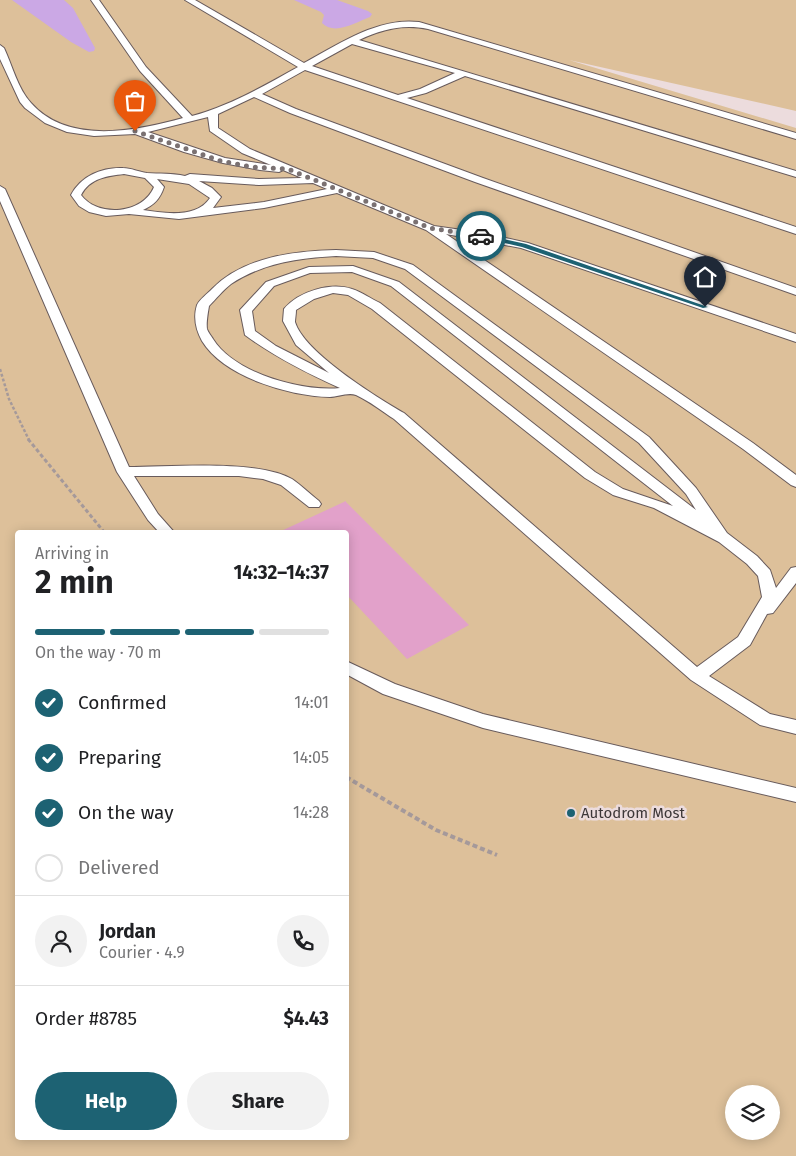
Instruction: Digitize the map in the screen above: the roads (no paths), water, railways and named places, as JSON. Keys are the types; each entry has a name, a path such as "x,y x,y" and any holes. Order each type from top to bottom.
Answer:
{"lane":[{"path":"96,0 142,69 189,119"},
{"path":"189,0 305,67 796,231"},
{"path":"0,48 27,105 48,120 67,129 91,133 117,134 214,113 255,94 352,41 383,28 399,24 412,24 430,27 796,136"},
{"path":"352,41 796,174"},
{"path":"397,98 423,91 464,73"},
{"path":"255,94 293,111 479,180 796,292"},
{"path":"214,113 213,129 246,151 430,228 748,446 796,482"},
{"path":"135,131 221,161 251,167 288,169"},
{"path":"316,181 259,182 178,176 148,176 137,173 110,173 96,176 78,188 76,195 78,202 86,208 104,212 165,216 264,205 337,190"},
{"path":"126,212 147,204 158,193 159,187 148,176"},
{"path":"178,176 195,182 216,197 213,205 200,213"},
{"path":"0,189 124,472 153,518 165,530"},
{"path":"430,228 483,236 524,245 796,338"},
{"path":"356,390 330,393 303,390 269,381 239,369 214,350 201,330 203,306 227,282 256,266 304,254 336,253 374,256 409,267 644,440 691,490 723,538"},
{"path":"755,626 770,597 765,574 752,560 395,284 353,269 309,270 270,284 246,310 249,332 272,349 356,390 399,416 697,676 766,720 796,727"},
{"path":"356,390 300,342 289,321 290,309 304,298 325,291 348,291 376,306 590,475 618,492 658,505 723,538"},
{"path":"124,472 239,471 265,475 286,482 314,504"},
{"path":"697,676 744,641 796,572"},
{"path":"349,669 389,689 483,721 796,795"}],"place":[{"name":"Autodrom Most","path":"571,813"}]}
